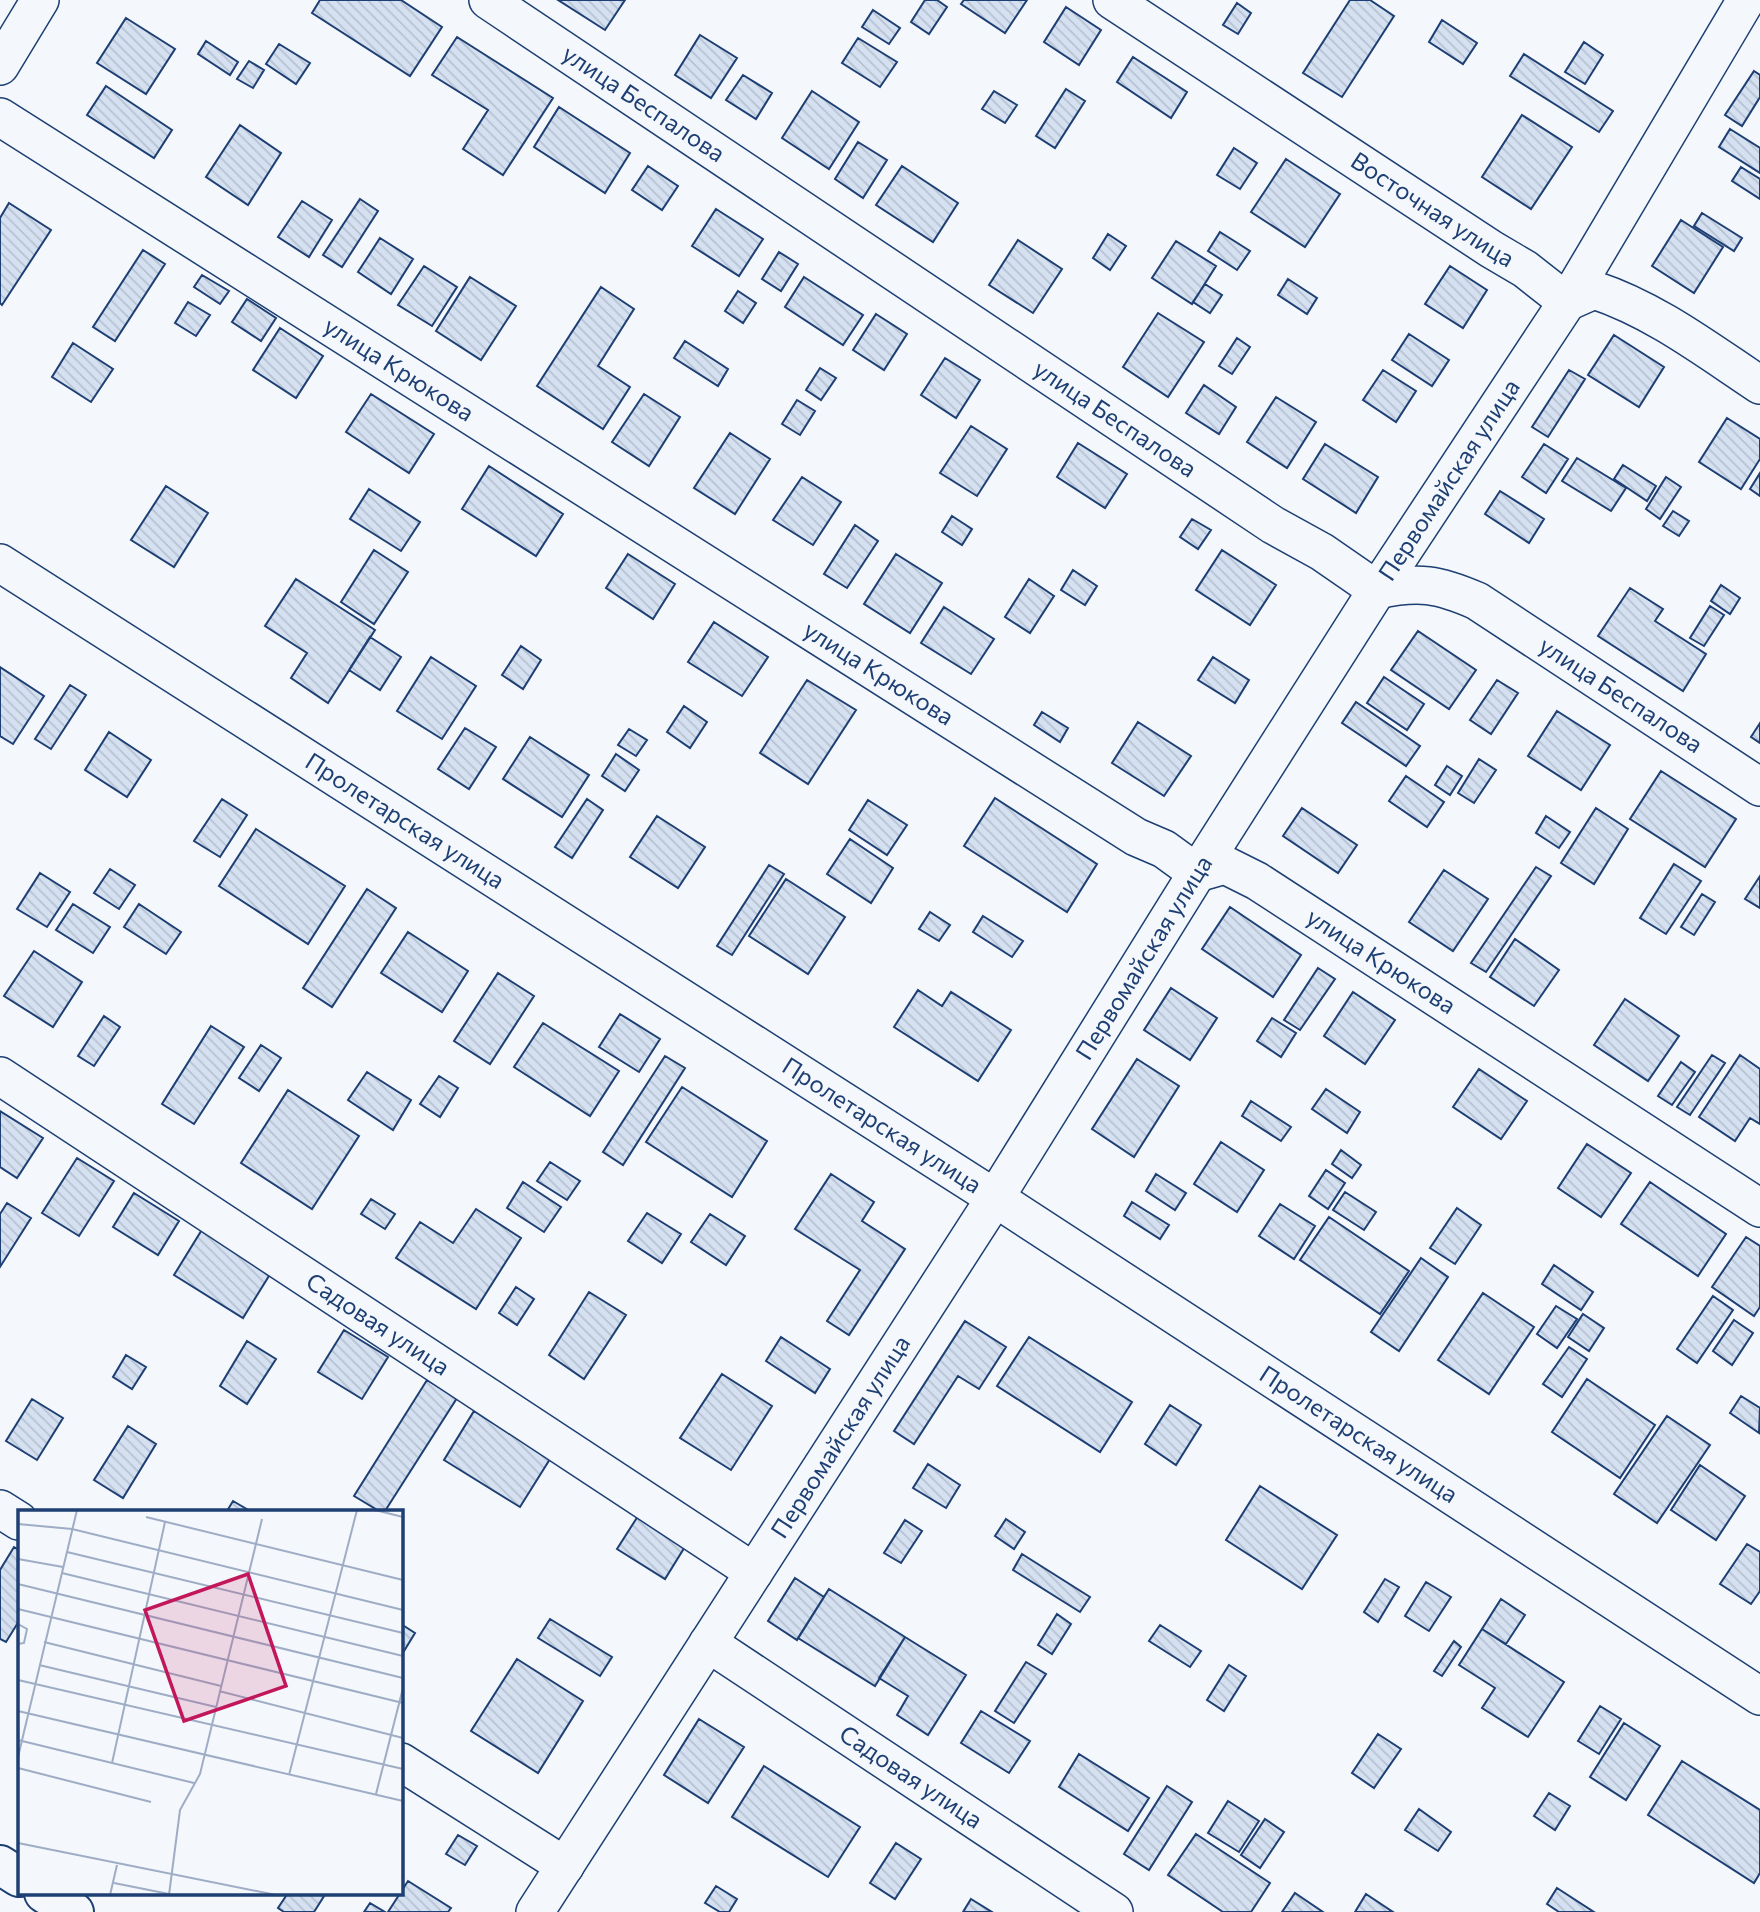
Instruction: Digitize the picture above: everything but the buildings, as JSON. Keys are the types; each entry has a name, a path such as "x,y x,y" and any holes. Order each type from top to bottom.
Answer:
{"street":[{"path":"0,66 40,0"},
{"name":"улица Беспалова","path":"488,0 1273,524 1322,552 1377,590 1408,583 1447,588 1477,601 1760,787"},
{"name":"Восточная улица","path":"1112,0 1525,269 1567,302"},
{"name":"Первомайская улица","path":"535,1912 995,1198 1377,590 1567,302 1746,0"},
{"name":"улица Крюкова","path":"0,117 1136,837 1164,849 1197,873 1225,865 1257,881 1760,1208"},
{"path":"1567,302 1594,290 1621,299 1649,313 1760,385"},
{"name":"Пролетарская улица","path":"0,563 995,1198 1760,1696"},
{"name":"Садовая улица","path":"0,1076 754,1572"},
{"path":"0,1508 18,1520"},
{"name":"Садовая улица","path":"708,1643 1114,1912"},
{"path":"402,1763 565,1866"},
{"path":"0,1865 18,1876"},
{"path":"47,1895 74,1912"}]}
